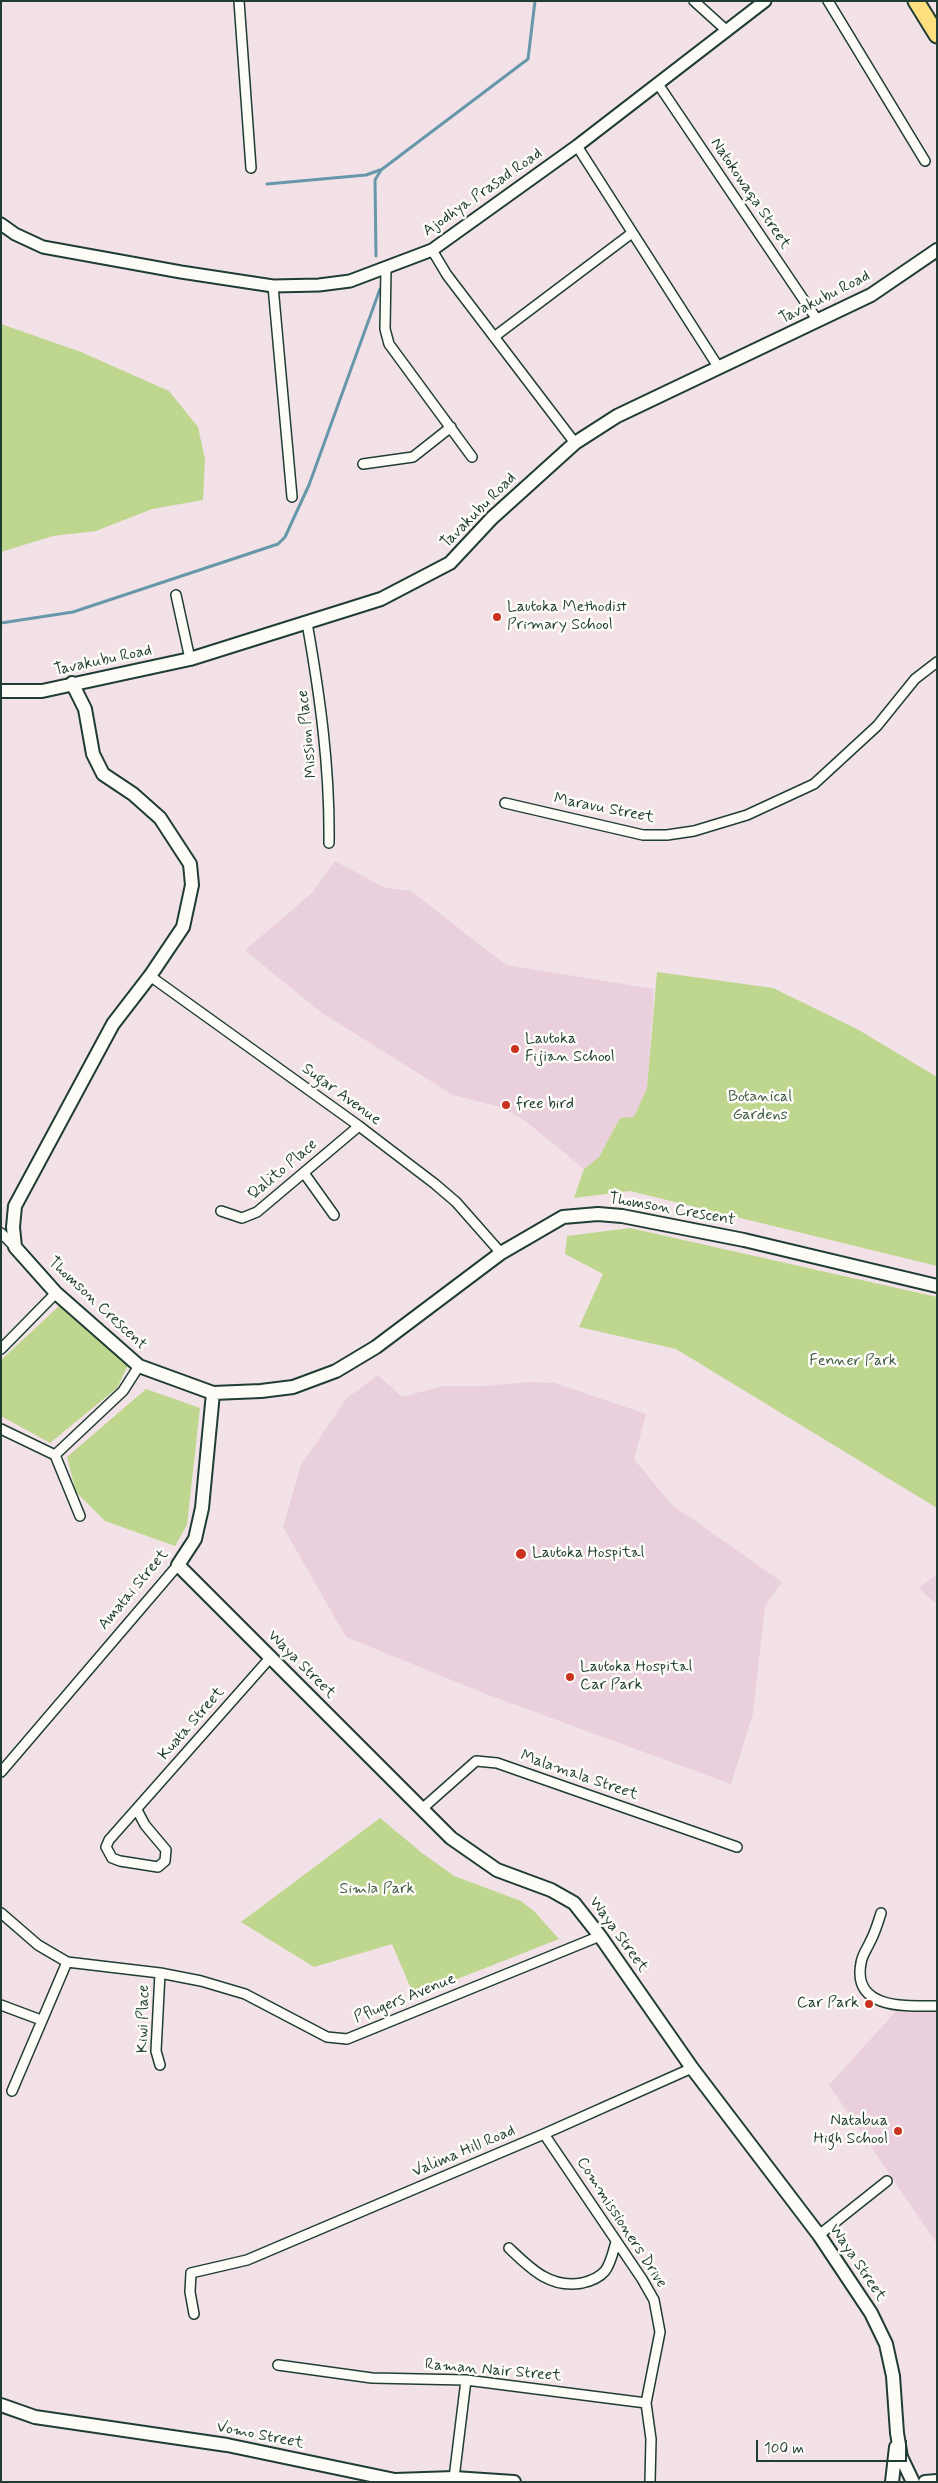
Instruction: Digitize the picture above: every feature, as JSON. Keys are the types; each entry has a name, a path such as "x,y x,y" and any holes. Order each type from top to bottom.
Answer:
{"highway":[{"path":"916,1 937,35"}],"main road":[{"name":"Tavakubu Road","path":"1,691 42,691 190,659 381,599 450,563 492,518 575,443 617,416 871,295 937,250"},
{"path":"15,1247 12,1227 15,1206 114,1024 150,976 183,927 192,885 190,864 160,818 133,794 103,774 93,754 85,709 72,683"},
{"name":"Thomson Crescent","path":"15,1247 56,1292 139,1366 213,1393 261,1392 293,1387 336,1371 376,1348 501,1253 563,1217 598,1214 622,1216 744,1240 937,1286"},
{"name":"Amatai Street","path":"178,1564 195,1538 202,1508 213,1393"},
{"name":"Waya Street","path":"178,1564 451,1838 497,1870 551,1890 574,1903 600,1936 692,2068 818,2235 871,2313 886,2344 893,2376 897,2432 904,2465 913,2482"},
{"name":"Vomo Street","path":"1,2405 35,2418 227,2445 395,2481 454,2478 514,2482"},
{"name":"Waya Street","path":"892,2482 897,2432"},
{"path":"927,2482 937,2481"}],"street":[{"path":"239,1 251,168"},
{"path":"694,1 726,30"},
{"name":"Ajodhya Prasad Road","path":"1,224 15,234 43,247 181,272 273,286 319,285 350,281 432,250 576,146 765,1"},
{"path":"828,1 925,160"},
{"name":"Natokowaqa Street","path":"658,84 818,321"},
{"path":"576,146 719,368"},
{"path":"494,337 632,233"},
{"path":"432,250 447,275 575,443"},
{"path":"386,268 385,329 389,344 472,457"},
{"path":"273,286 292,497"},
{"path":"362,464 413,457 451,427"},
{"path":"176,595 190,659"},
{"name":"Mission Place","path":"307,622 322,712 329,790 329,843"},
{"name":"Maravu Street","path":"505,803 643,834 667,835 694,831 747,815 814,784 877,726 915,679 937,662"},
{"name":"Sugar Avenue","path":"150,976 359,1126 456,1202 501,1253"},
{"name":"Qalito Place","path":"221,1210 235,1217 249,1217 359,1126"},
{"path":"304,1173 334,1215"},
{"path":"1,1233 15,1247"},
{"path":"1,1350 56,1292"},
{"path":"55,1454 123,1391 139,1366"},
{"path":"1,1429 55,1454 80,1516"},
{"name":"Amatai Street","path":"2,1771 178,1564"},
{"name":"Kuata Street","path":"138,1810 146,1825 166,1850 165,1861 158,1867 120,1861 108,1853 106,1847 109,1840 138,1810 270,1658"},
{"name":"Malamala Street","path":"423,1808 476,1761 497,1763 737,1847"},
{"name":"Pflugers Avenue","path":"1,1913 38,1945 67,1962 160,1973 201,1981 245,1994 327,2037 347,2039 600,1936"},
{"path":"881,1913 861,1963 860,1975 864,1987 872,1997 894,2005 937,2006"},
{"path":"12,2091 67,1962"},
{"name":"Kiwi Place","path":"160,1973 156,2051 160,2065"},
{"path":"1,2005 41,2020"},
{"name":"Valima Hill Road","path":"194,2314 190,2292 191,2272 247,2260 544,2134 692,2068"},
{"name":"Commissioners Drive","path":"544,2134 642,2279 654,2300 660,2332 646,2403 651,2439 650,2482"},
{"path":"818,2235 887,2181"},
{"path":"509,2248 541,2276 561,2284 574,2284 590,2281 606,2270 616,2242"},
{"name":"Raman Nair Street","path":"278,2365 372,2378 466,2380 646,2403"},
{"path":"454,2478 466,2380"}],"shaded area":[{"name":"Lautoka Fijian School","path":"335,861 385,888 411,891 506,965 654,989 647,1088 634,1118 620,1118 599,1157 584,1169 524,1120 500,1107 453,1095 319,1011 245,950 312,893"},
{"name":"Lautoka Hospital","path":"378,1375 402,1397 443,1386 485,1386 528,1382 555,1383 646,1414 634,1459 671,1504 782,1582 765,1606 753,1713 731,1784 486,1694 346,1637 283,1527 301,1465 347,1398"},
{"path":"937,1574 937,1605 919,1588"},
{"name":"Natabua High School","path":"898,2009 937,2009 937,2244 829,2085"}],"green space":[{"path":"1,324 81,352 169,391 198,427 205,459 203,500 152,509 96,531 53,536 1,552"},
{"name":"Botanical Gardens","path":"657,972 773,988 857,1029 937,1077 937,1266 630,1191 574,1198 584,1169 599,1157 620,1118 634,1117 647,1088"},
{"name":"Fenner Park","path":"630,1228 937,1297 937,1508 676,1349 579,1327 603,1274 565,1254 567,1236"},
{"path":"71,1295 131,1359 117,1388 50,1443 1,1416 1,1360"},
{"path":"146,1389 200,1408 187,1525 175,1546 105,1521 76,1492 67,1457"},
{"name":"Simla Park","path":"380,1818 422,1853 454,1876 521,1901 535,1912 559,1939 414,1996 392,1944 314,1967 241,1922"}],"waterway":[{"path":"376,256 375,180 381,170 528,59 535,1"},
{"path":"267,184 366,175 380,170"},
{"path":"1,623 73,612 278,544 285,537 309,485 380,289"}],"place":[{"name":"Lautoka Methodist Primary School","path":"497,617"},
{"name":"Lautoka Fijian School","path":"515,1049"},
{"name":"free bird","path":"506,1105"},
{"name":"Lautoka Hospital","path":"521,1554"},
{"name":"Lautoka Hospital Car Park","path":"570,1677"},
{"name":"Car Park","path":"869,2004"},
{"name":"Natabua High School","path":"898,2131"}]}
